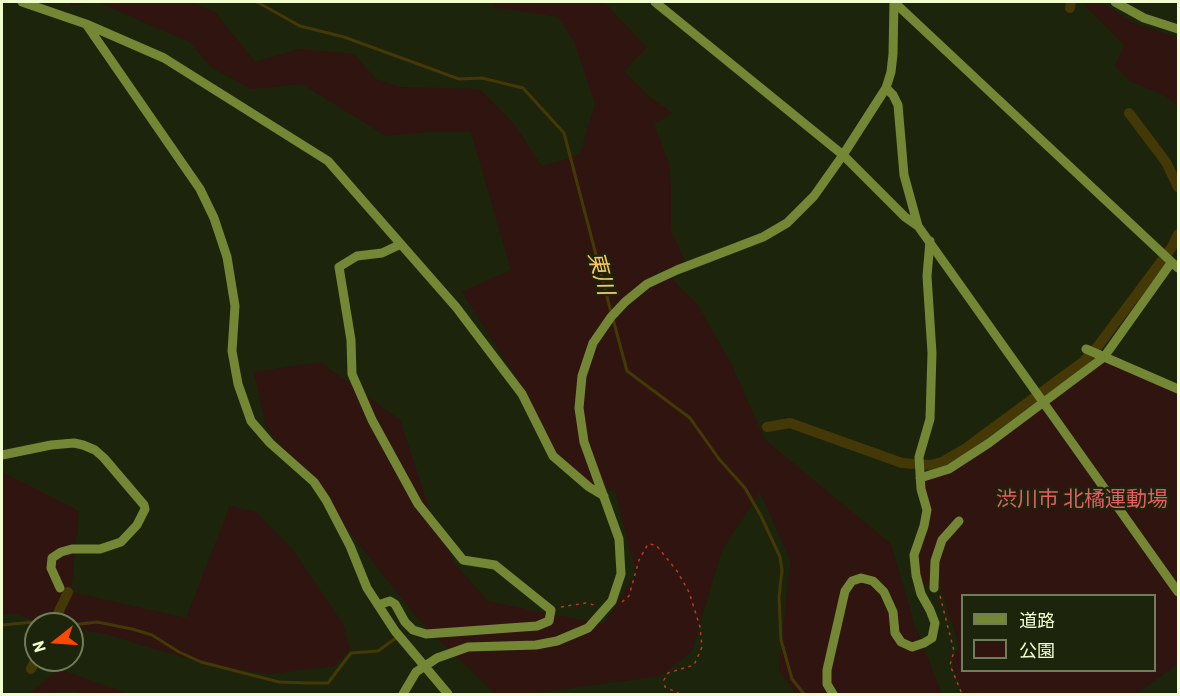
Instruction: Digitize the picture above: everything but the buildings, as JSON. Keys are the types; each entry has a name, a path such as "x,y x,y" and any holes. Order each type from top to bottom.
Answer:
{"street":[{"path":"22,2 86,24 164,58 328,161 456,307 522,394 553,456 589,487 604,496"},
{"path":"655,2 843,155 905,217 918,226 1179,592"},
{"path":"403,694 416,672 437,658 468,647 536,645 557,641 588,628 607,608 621,574 622,557 616,526 584,442 580,423 579,392 593,344 625,302 647,284 763,237 795,216 814,196 886,88 893,54 894,2"},
{"path":"894,2 1175,266 1104,357 989,443 949,469 920,476"},
{"path":"1115,2 1144,18 1179,30"},
{"path":"86,24 200,189 214,218 227,257 235,306 232,351 238,384 251,421 270,443 314,482 350,546 367,588 395,631 448,694"},
{"path":"886,88 898,105 904,175 918,226"},
{"path":"833,694 827,684 827,670 845,591 852,581 861,578 873,581 884,592 893,612 895,633 901,642 912,647 924,644 932,638 935,623 921,594 914,555 927,510 920,476 919,457 930,419 932,353 927,276 930,241"},
{"path":"378,604 390,601 413,630 426,634 537,626 549,621 551,610 495,565 463,560 418,504 372,420 352,374 351,340 339,267 357,256 382,253 401,244"},
{"path":"1086,349 1179,389"},
{"path":"2,455 51,445 74,443 83,445 104,458 144,505 145,509 137,525 121,542 100,549 72,549 52,558 51,568 60,588"},
{"path":"934,588 935,561 942,540 959,521"}],"path":[{"path":"551,610 586,603 607,608 622,602 629,596 639,560 648,544 656,545 677,571 689,592 700,627 702,647 694,665 668,673 664,680 665,687 680,694"},
{"path":"934,588 938,591 954,651 950,665 962,694"}],"green space":[{"path":"69,2 97,2 71,6"},
{"path":"97,2 190,2 215,12 255,62 299,49 354,54 376,79 400,87 480,89 514,124 542,167 580,154 595,104 574,41 558,17 493,7 495,2 604,2 647,48 624,71 646,94 672,113 654,124 669,164 671,231 685,261 644,279 646,284 672,277 697,304 732,365 765,440 891,544 915,626 942,694 796,694 779,670 790,560 760,492 722,550 692,651 661,676 529,694 495,694 419,620 266,427 254,372 320,362 400,420 431,515 456,565 488,601 604,624 636,573 615,491 584,481 555,455 526,393 462,292 511,270 471,132 426,132 386,136 302,84 251,89 211,67 190,42"},
{"path":"1082,2 1100,2 1134,23 1178,38 1178,106 1165,96 1130,81 1115,66 1124,45"},
{"name":"渋川市 北橘運動場","path":"1104,361 1178,393 1178,664 1136,694 965,694 953,667 953,658 959,646 941,589 938,585 923,585 917,566 917,553 926,530 925,479 953,470"},
{"path":"2,472 79,511 71,592 186,618 230,506 256,512 293,550 343,624 350,650 335,666 269,674 223,667 102,633 84,631 84,612 24,612 24,617 15,613 2,615"},
{"path":"55,672 67,672 128,694 84,694 73,691 29,694"}],"waterway":[{"name":"東川","path":"257,2 300,26 344,37 459,79 482,78 523,88 564,133 611,312"},
{"path":"1070,8 1071,2"},
{"path":"1129,113 1166,162 1178,187"},
{"path":"767,427 790,423 902,463 930,465 942,462 966,448 1084,361 1098,346 1172,247 1178,234"},
{"name":"東川","path":"613,319 627,371 690,418 719,459 745,488 761,516 780,557 782,570 779,597 781,640 792,679 804,694"},
{"path":"59,612 68,592"},
{"path":"84,624 97,622 132,629 152,635 179,652 201,662 279,682 328,683 351,653 378,651 396,638"},
{"path":"2,625 24,623"}]}
